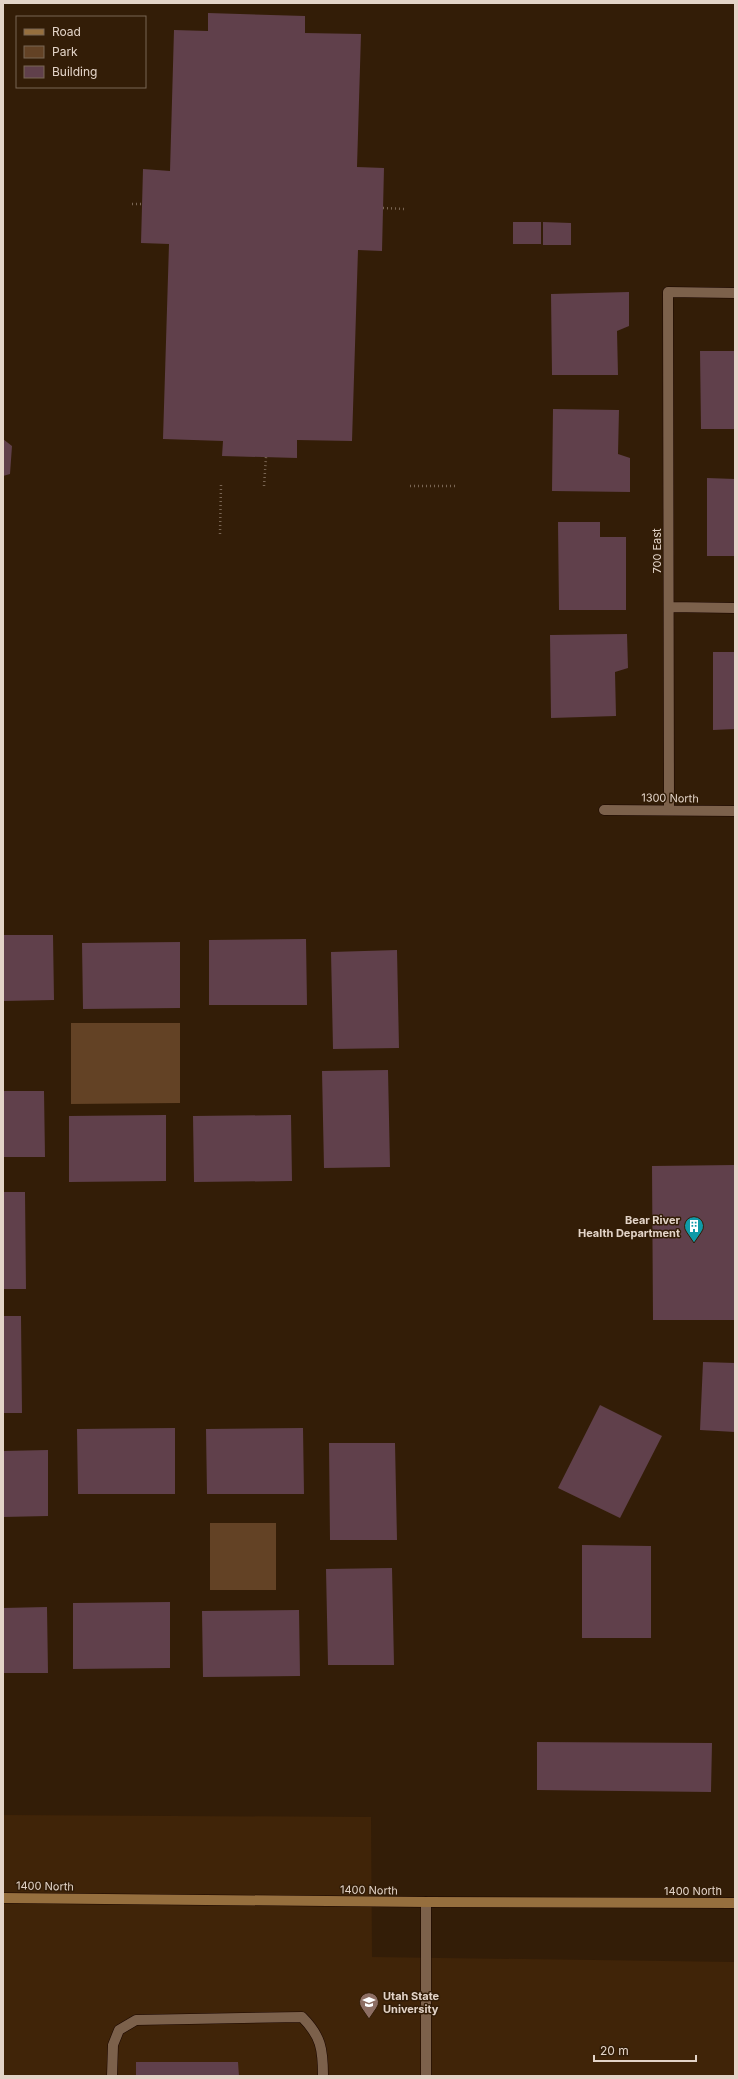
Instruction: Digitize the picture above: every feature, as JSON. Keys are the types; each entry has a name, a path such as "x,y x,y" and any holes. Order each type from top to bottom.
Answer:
{"main road":[{"name":"1400 North","path":"3,1898 735,1903"}],"street":[{"name":"700 East","path":"669,810 670,607 668,292 735,293"},
{"path":"670,607 735,608"},
{"name":"1300 North","path":"604,810 735,811"},
{"path":"426,1902 426,2076"},
{"path":"112,2076 113,2045 119,2030 136,2020 302,2016 315,2030 323,2052 323,2076"}],"path":[{"path":"132,204 142,204"},
{"path":"383,208 405,209"},
{"path":"264,486 266,457"},
{"path":"220,534 221,485"},
{"path":"410,486 458,486"}],"shaded area":[{"name":"Utah State University","path":"3,1815 371,1817 372,1957 735,1962 735,2076 3,2076"}],"green space":[{"path":"71,1023 180,1023 180,1103 71,1104"},
{"path":"210,1523 276,1523 276,1590 210,1590"}],"building":[{"path":"208,13 305,16 305,33 361,34 357,167 384,168 382,251 358,250 352,441 297,440 297,458 222,456 223,441 163,439 169,244 141,243 143,169 170,171 174,30 208,31"},
{"path":"513,222 541,222 541,244 513,244"},
{"path":"543,222 571,223 571,245 543,245"},
{"path":"629,292 629,326 617,331 618,375 552,375 551,294"},
{"path":"700,351 735,351 735,429 701,429"},
{"path":"553,409 619,410 618,454 630,458 630,492 552,491"},
{"path":"3,439 12,446 10,474 3,476"},
{"path":"707,478 735,479 735,556 707,556"},
{"path":"558,522 600,522 600,537 626,537 626,610 559,610"},
{"path":"627,634 628,668 615,672 616,716 551,718 550,635"},
{"path":"713,652 735,652 735,729 713,730"},
{"path":"3,935 53,935 54,1000 3,1001"},
{"path":"306,939 307,1005 209,1005 209,940"},
{"path":"180,942 180,1008 83,1009 82,943"},
{"path":"397,950 399,1048 333,1049 331,952"},
{"path":"388,1070 390,1167 324,1168 322,1071"},
{"path":"3,1091 44,1091 45,1157 3,1157"},
{"path":"166,1115 166,1181 69,1182 69,1116"},
{"path":"291,1115 292,1181 194,1182 193,1116"},
{"name":"Bear River Health Department","path":"735,1165 735,1320 653,1320 652,1166"},
{"path":"3,1192 25,1192 26,1289 3,1289"},
{"path":"3,1316 21,1316 22,1413 3,1413"},
{"path":"703,1362 735,1363 735,1432 700,1430"},
{"path":"600,1405 662,1436 620,1518 558,1488"},
{"path":"175,1428 175,1494 78,1494 77,1429"},
{"path":"303,1428 304,1494 207,1494 206,1429"},
{"path":"329,1443 395,1443 397,1540 330,1540"},
{"path":"48,1450 48,1516 3,1517 3,1451"},
{"path":"582,1545 651,1546 651,1638 582,1638"},
{"path":"392,1568 394,1665 328,1665 326,1569"},
{"path":"170,1602 170,1668 73,1669 73,1603"},
{"path":"47,1607 48,1673 3,1673 3,1608"},
{"path":"299,1610 300,1676 203,1677 202,1611"},
{"path":"537,1742 712,1743 711,1792 537,1790"},
{"path":"136,2062 238,2062 239,2076 136,2076"}],"place":[{"name":"Bear River Health Department","path":"694,1243"},
{"name":"Utah State University","path":"369,2019"}]}
